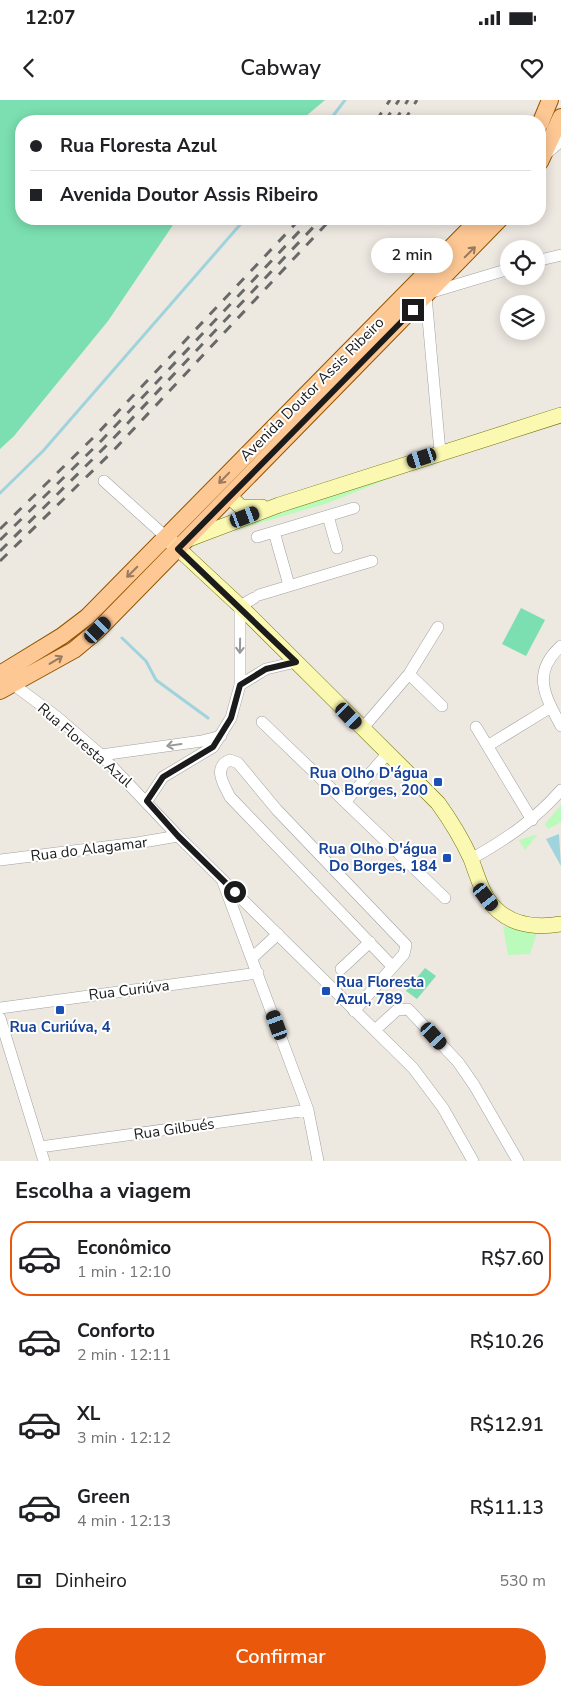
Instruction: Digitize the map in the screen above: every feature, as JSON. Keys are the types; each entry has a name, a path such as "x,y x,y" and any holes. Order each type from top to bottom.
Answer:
{"main road":[{"path":"544,115 550,100"},
{"path":"546,150 561,116"},
{"name":"Avenida Doutor Assis Ribeiro","path":"0,674 62,636 87,617 473,225"},
{"name":"Avenida Doutor Assis Ribeiro","path":"7,688 74,650 98,630 494,225"},
{"path":"184,544 279,505 440,452 561,415"},
{"path":"230,497 241,507 279,505"},
{"path":"166,537 184,544 240,606 438,803 454,826 471,859 486,897 497,911 515,922 530,926 561,924"}],"street":[{"path":"546,155 561,141"},
{"path":"545,259 561,255"},
{"path":"440,452 427,295 500,272"},
{"path":"104,481 166,537"},
{"path":"257,537 354,508"},
{"path":"328,516 337,548"},
{"path":"274,532 289,585"},
{"path":"147,801 163,777 174,769 203,755 213,747 231,718 240,685 240,606 256,596 372,561"},
{"path":"362,729 409,674 438,627"},
{"path":"561,646 549,657 544,668 544,684 551,707 561,726"},
{"path":"240,685 261,671 296,662"},
{"path":"409,674 442,706"},
{"name":"Rua Floresta Azul","path":"7,688 57,717 101,755 147,801 178,836 413,1068 443,1108 473,1161"},
{"path":"489,745 551,707"},
{"path":"262,722 445,898"},
{"path":"476,727 489,745 532,820"},
{"path":"101,755 202,741 221,736"},
{"path":"345,802 388,753"},
{"path":"354,1011 406,950 406,945 276,810 238,763 230,760 222,764 220,768 221,776 230,797 392,966"},
{"path":"471,859 513,834 532,820 561,790"},
{"name":"Rua do Alagamar","path":"0,860 178,836"},
{"path":"221,878 308,1110 318,1161"},
{"path":"252,958 278,934"},
{"path":"341,969 370,942"},
{"name":"Rua Curiúva","path":"0,1008 258,973"},
{"path":"375,1030 397,1010 408,1009 458,1062 474,1085 518,1161"},
{"path":"0,1018 44,1161"},
{"name":"Rua Gilbués","path":"40,1147 308,1110"}],"green space":[{"path":"0,100 325,100 307,115 15,115 15,225 173,225 108,321 14,436 0,449"},
{"path":"433,461 328,503 218,535 187,550 209,527"},
{"path":"521,608 545,620 526,656 502,644"},
{"path":"561,805 561,822 548,829 545,824"},
{"path":"538,834 525,850 519,840"},
{"path":"503,926 537,932 530,954 508,955"},
{"path":"425,968 436,976 417,999 406,991"}],"water":[{"path":"559,834 561,866 546,839"}],"waterway":[{"path":"334,115 345,100"},
{"path":"0,493 43,451 240,225"},
{"path":"122,638 146,661 156,680 208,718"}],"railway":[{"path":"380,115 390,100"},
{"path":"389,115 399,100"},
{"path":"399,115 408,100"},
{"path":"408,115 417,100"},
{"path":"0,529 96,435 294,225"},
{"path":"0,540 102,440 305,225"},
{"path":"0,551 107,445 315,225"},
{"path":"0,561 113,451 325,225"}],"place":[{"name":"Rua Olho D'água Do Borges, 200","path":"438,782"},
{"name":"Rua Olho D'água Do Borges, 184","path":"447,858"},
{"name":"Rua Floresta Azul, 789","path":"326,991"},
{"name":"Rua Curiúva, 4","path":"60,1010"}],"route":[{"path":"235,892 178,836 147,801 163,777 174,769 203,755 213,747 231,718 240,685 245,680 266,669 296,662 240,606 178,549 413,310"}]}
